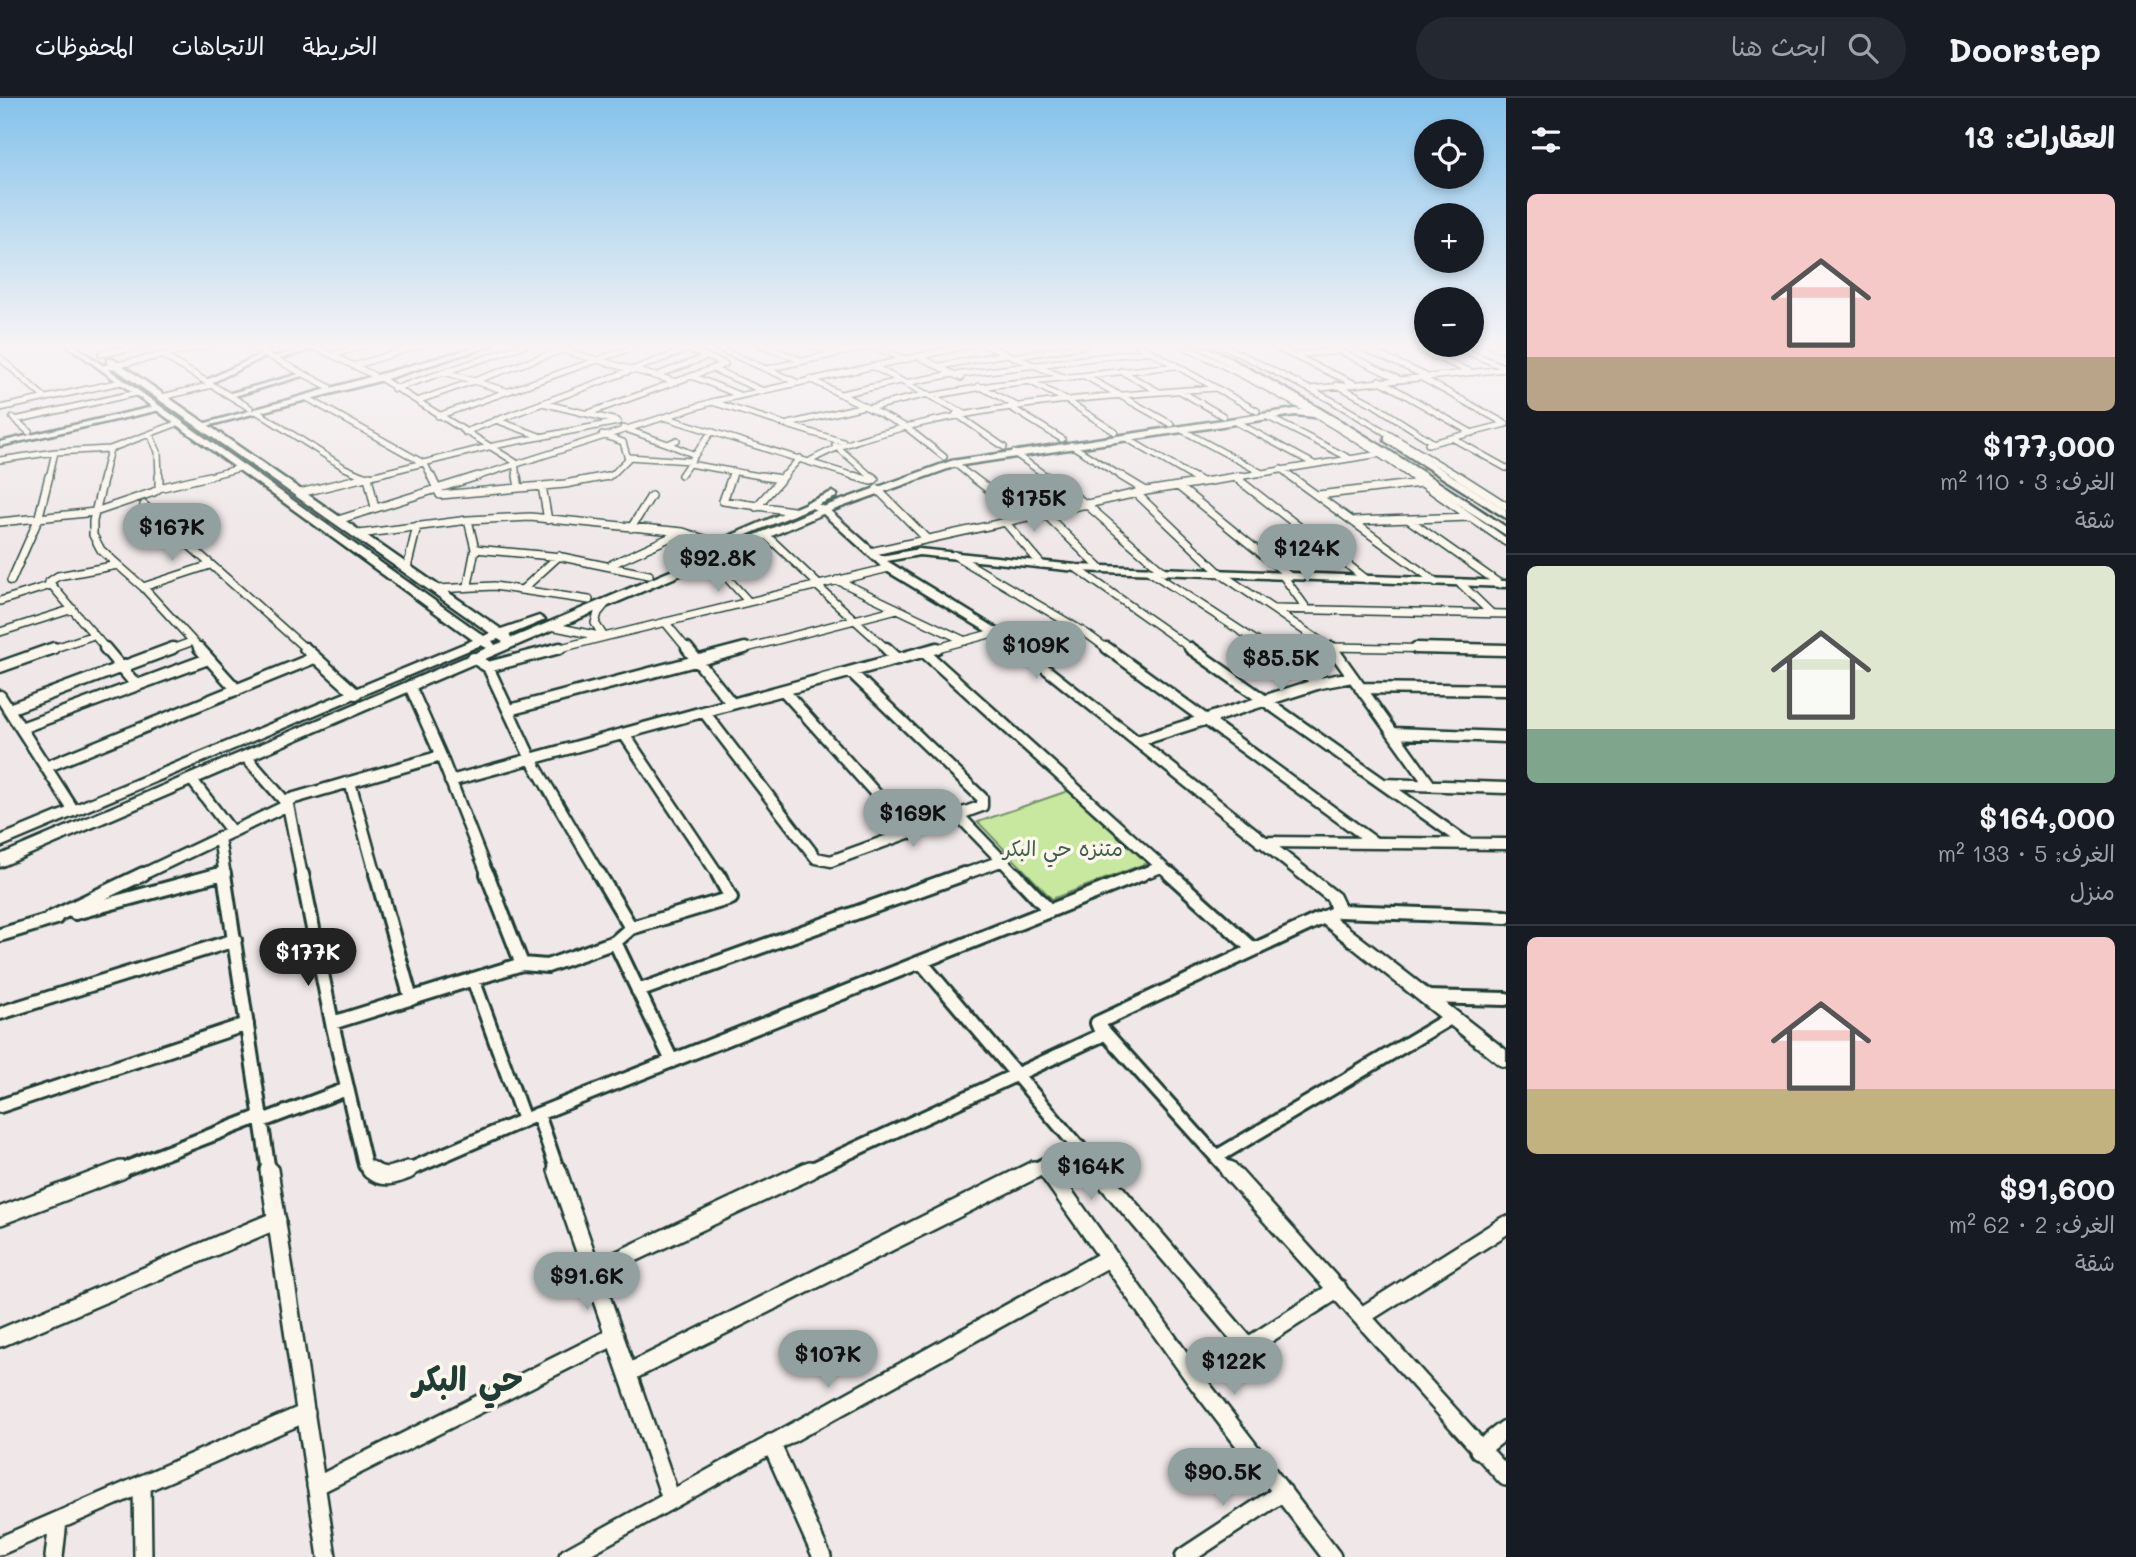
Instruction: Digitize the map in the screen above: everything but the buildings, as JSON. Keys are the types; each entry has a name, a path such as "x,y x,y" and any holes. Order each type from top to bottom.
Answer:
{"main road":[{"path":"165,413 496,649"},
{"path":"186,413 507,638"},
{"path":"1177,427 1223,416 1266,413"},
{"path":"0,861 496,649 507,638 535,621 649,575 810,504 949,460 1177,427 1236,422 1267,413"},
{"path":"1320,413 1394,455 1506,532"},
{"path":"1346,413 1414,450 1506,515"},
{"path":"1394,455 1414,450"},
{"path":"0,842 483,640 507,638 551,626 824,510 874,483"},
{"path":"270,489 282,489 287,484"},
{"path":"286,501 292,496 302,495"},
{"path":"435,607 453,600"},
{"path":"473,615 508,622 535,621"},
{"path":"444,657 462,646 469,638 461,625"},
{"path":"246,757 246,748 251,738"}],"street":[{"path":"7,413 29,432"},
{"path":"15,420 46,413"},
{"path":"0,441 29,432 121,413"},
{"path":"0,441 124,413"},
{"path":"200,423 240,413"},
{"path":"258,413 345,468 368,477"},
{"path":"334,413 425,464 440,495 542,486 612,475 628,457"},
{"path":"436,413 515,462"},
{"path":"439,415 444,413"},
{"path":"465,432 514,413"},
{"path":"589,413 668,444 692,460"},
{"path":"302,495 488,447 624,425 672,413"},
{"path":"748,413 844,443"},
{"path":"786,425 840,413"},
{"path":"879,413 906,427 1025,517"},
{"path":"810,461 835,445 967,413"},
{"path":"1023,413 1146,491"},
{"path":"1087,413 1200,481"},
{"path":"1152,413 1260,472"},
{"path":"1218,413 1223,416"},
{"path":"1267,413 1349,458"},
{"path":"1315,413 1362,439 1506,542"},
{"path":"1351,413 1392,438"},
{"path":"1387,413 1434,443"},
{"path":"1437,413 1472,433"},
{"path":"1487,413 1506,424"},
{"path":"960,414 1086,504 1164,572"},
{"path":"661,416 874,483"},
{"path":"496,420 568,446"},
{"path":"1236,422 1314,464"},
{"path":"0,460 55,452 110,449 178,423"},
{"path":"1414,450 1506,424"},
{"path":"338,520 602,435 624,425"},
{"path":"681,475 712,431"},
{"path":"150,434 155,438 160,466 159,488"},
{"path":"602,435 623,442 628,457"},
{"path":"1452,438 1506,468"},
{"path":"668,444 677,440"},
{"path":"835,445 927,539"},
{"path":"110,449 95,512 93,535 101,550 143,587 237,690"},
{"path":"1414,450 1506,506"},
{"path":"10,580 38,520 55,452"},
{"path":"874,556 927,539 1136,493 1380,454"},
{"path":"628,457 692,460 781,479"},
{"path":"756,507 800,458"},
{"path":"515,462 519,488"},
{"path":"0,522 95,512 135,500 159,488 240,468"},
{"path":"1281,469 1436,582"},
{"path":"734,471 723,501 793,511"},
{"path":"368,477 375,508"},
{"path":"1235,477 1366,579"},
{"path":"1318,495 1421,482"},
{"path":"542,486 548,520"},
{"path":"1178,486 1286,576 1307,609"},
{"path":"494,491 496,499"},
{"path":"1136,493 1221,574 1331,647 1430,785"},
{"path":"631,528 651,496"},
{"path":"810,504 824,510 889,568 997,632 1138,741 1334,898 1331,914"},
{"path":"144,505 356,694"},
{"path":"1043,512 1101,569"},
{"path":"359,534 468,520 530,517 683,532 717,543"},
{"path":"1354,521 1470,517"},
{"path":"468,520 475,549 468,585"},
{"path":"1409,520 1503,584"},
{"path":"1005,522 1041,564"},
{"path":"407,568 417,526"},
{"path":"612,564 683,532"},
{"path":"765,535 853,620 898,659"},
{"path":"475,549 559,556 612,564 649,575"},
{"path":"874,556 910,552 1076,568 1503,584"},
{"path":"954,555 1087,634 1375,843"},
{"path":"523,589 559,556"},
{"path":"709,559 748,601"},
{"path":"118,565 52,577 49,582 136,685"},
{"path":"143,587 210,565"},
{"path":"488,667 889,568"},
{"path":"1076,568 1468,844"},
{"path":"1149,571 1320,683"},
{"path":"836,580 965,640"},
{"path":"1460,583 1491,613"},
{"path":"0,601 51,585"},
{"path":"437,589 468,585 523,589 589,600"},
{"path":"604,637 595,623 598,613 607,602"},
{"path":"509,709 897,609"},
{"path":"1273,609 1506,614"},
{"path":"0,632 73,610"},
{"path":"665,622 732,704"},
{"path":"551,626 604,637"},
{"path":"450,781 997,632"},
{"path":"0,667 94,635"},
{"path":"9,709 191,642"},
{"path":"1331,647 1506,650"},
{"path":"924,652 1253,949"},
{"path":"46,767 314,658"},
{"path":"473,658 488,667 531,759 631,928"},
{"path":"20,728 208,659"},
{"path":"704,712 816,858 831,861 982,806 982,798 851,672"},
{"path":"1138,741 1320,683 1352,677"},
{"path":"410,686 441,756 522,964"},
{"path":"1360,688 1506,690"},
{"path":"783,690 912,833"},
{"path":"0,696 74,811"},
{"path":"1393,733 1506,737"},
{"path":"332,1023 522,964 547,966 615,942 631,928 731,898 730,892 624,734"},
{"path":"49,919 226,835 286,803 441,756"},
{"path":"246,757 286,803 365,1165 377,1175 393,1176 531,1117 1161,866"},
{"path":"192,780 226,835 225,873 234,940 327,1557"},
{"path":"350,782 411,999"},
{"path":"1382,784 1506,788"},
{"path":"958,815 1050,911"},
{"path":"1261,842 1506,845"},
{"path":"638,991 1001,861"},
{"path":"0,934 225,873"},
{"path":"1331,914 1424,997 1506,1060"},
{"path":"1097,1023 1331,914 1506,917"},
{"path":"0,1013 234,940"},
{"path":"615,942 672,1061"},
{"path":"921,962 1248,1347"},
{"path":"474,979 593,1272 671,1499"},
{"path":"1424,997 1506,999"},
{"path":"1218,1156 1452,1017"},
{"path":"593,1272 1017,1072 1102,1035 1097,1023"},
{"path":"1097,1023 1506,1477"},
{"path":"0,1106 247,1024"},
{"path":"0,1216 347,1089"},
{"path":"628,1373 1079,1147"},
{"path":"1044,1165 1196,1380 1332,1557"},
{"path":"0,1338 277,1220"},
{"path":"1362,1316 1506,1224"},
{"path":"568,1557 1108,1258"},
{"path":"1196,1380 1338,1289"},
{"path":"316,1486 615,1336"},
{"path":"0,1546 306,1413"},
{"path":"1479,1450 1506,1429"},
{"path":"771,1443 822,1557"},
{"path":"142,1484 143,1557"},
{"path":"1184,1557 1283,1492"},
{"path":"54,1557 58,1521"}],"green space":[{"name":"متنزه حي البكر","path":"1068,791 1147,863 1052,899 978,822"}],"district":[{"name":"حي البكر","path":"468,1377"}]}
